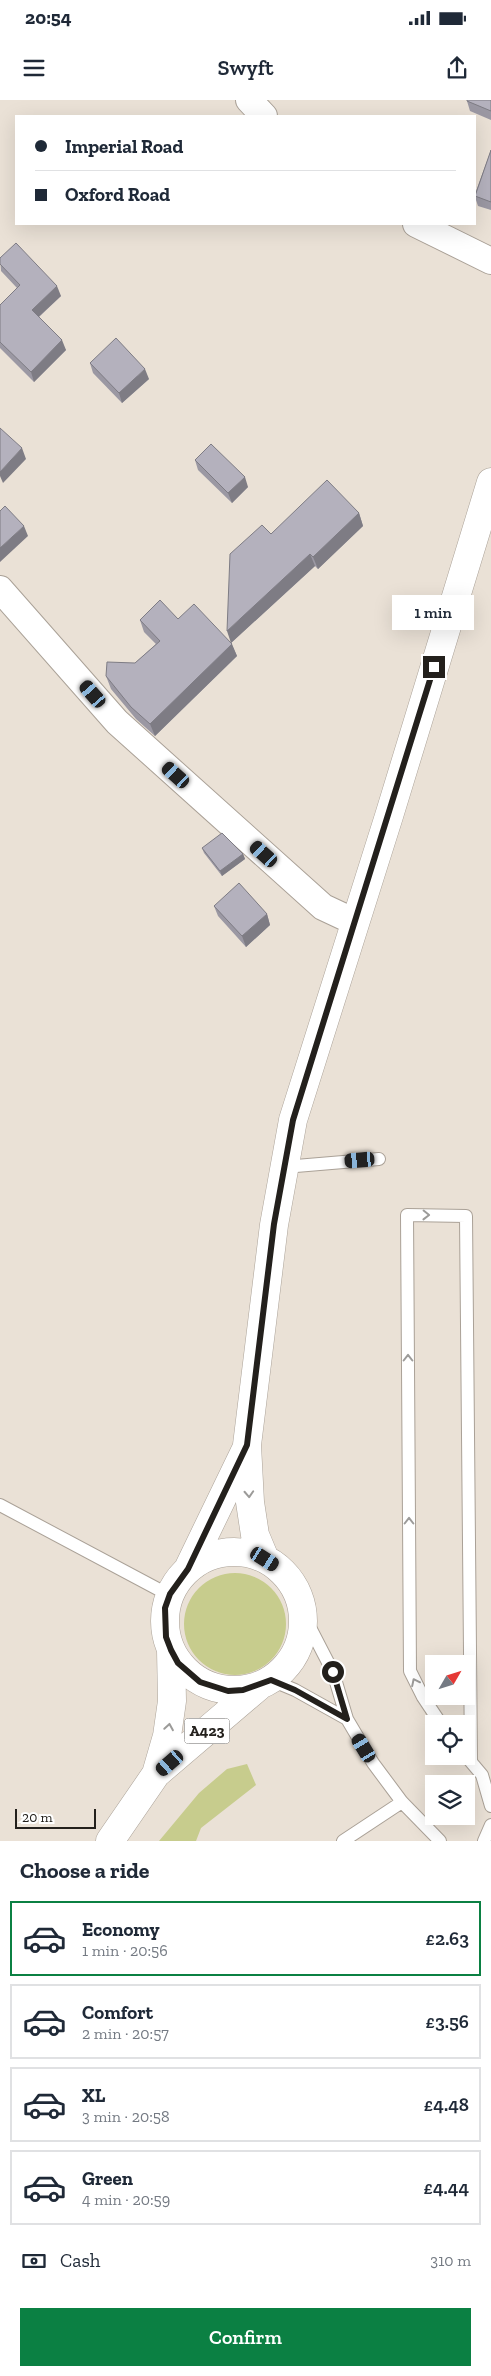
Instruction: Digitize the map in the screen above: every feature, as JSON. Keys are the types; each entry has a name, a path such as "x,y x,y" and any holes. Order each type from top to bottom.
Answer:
{"highway":[{"path":"265,1559 255,1535 250,1502 247,1445 274,1224 293,1120 491,482"},
{"path":"188,1569 212,1555 225,1552 239,1552 265,1559 287,1576 300,1600 303,1614 300,1645 283,1670 264,1684 228,1691 214,1688 188,1674 171,1650 164,1623 170,1594 188,1569 247,1445"},
{"name":"A423","path":"156,1774 167,1736 172,1701 171,1650"},
{"name":"A423","path":"110,1841 156,1774 264,1684"}],"street":[{"path":"249,100 263,115"},
{"path":"418,225 491,261"},
{"path":"0,589 117,722 323,907 355,922"}],"lane":[{"path":"284,1167 380,1159"},
{"path":"435,1715 422,1697 410,1671 406,1215 466,1216 469,1715"},
{"path":"0,1505 170,1594"},
{"path":"303,1614 333,1672 347,1719 373,1763 402,1802 440,1841"},
{"path":"264,1684 295,1690 347,1719"},
{"path":"474,1765 482,1775 491,1806"},
{"path":"343,1841 402,1802"},
{"path":"484,1841 491,1825"}],"green space":[{"path":"235,1573 254,1577 271,1588 282,1605 286,1624 282,1643 271,1660 254,1671 235,1675 216,1671 199,1660 188,1643 184,1624 188,1605 199,1588 216,1577"},
{"path":"247,1764 256,1785 201,1828 196,1841 159,1841 199,1793 227,1769"}],"building":[{"path":"491,100 491,111 467,101"},
{"path":"491,150 491,202 476,196"},
{"path":"16,243 57,286 32,310 62,340 31,372 0,342 0,305 20,285 0,264 0,258"},
{"path":"116,338 145,369 119,393 90,363"},
{"path":"0,428 22,448 0,472"},
{"path":"211,444 245,477 228,493 195,460"},
{"path":"327,480 359,513 313,557 310,554 227,631 230,554 262,525 271,534"},
{"path":"5,506 24,526 0,548 0,511"},
{"path":"160,600 178,619 194,604 232,644 150,724 131,707 106,676 107,662 135,663 160,641 140,620"},
{"path":"222,833 243,854 220,871 202,848"},
{"path":"239,883 267,914 242,936 214,906"}],"route":[{"path":"333,1672 347,1719 295,1690 271,1680 258,1687 243,1690 228,1691 214,1688 188,1674 178,1663 166,1637 164,1623 165,1608 177,1581 188,1569 247,1445 274,1224 293,1120 434,667"}]}
